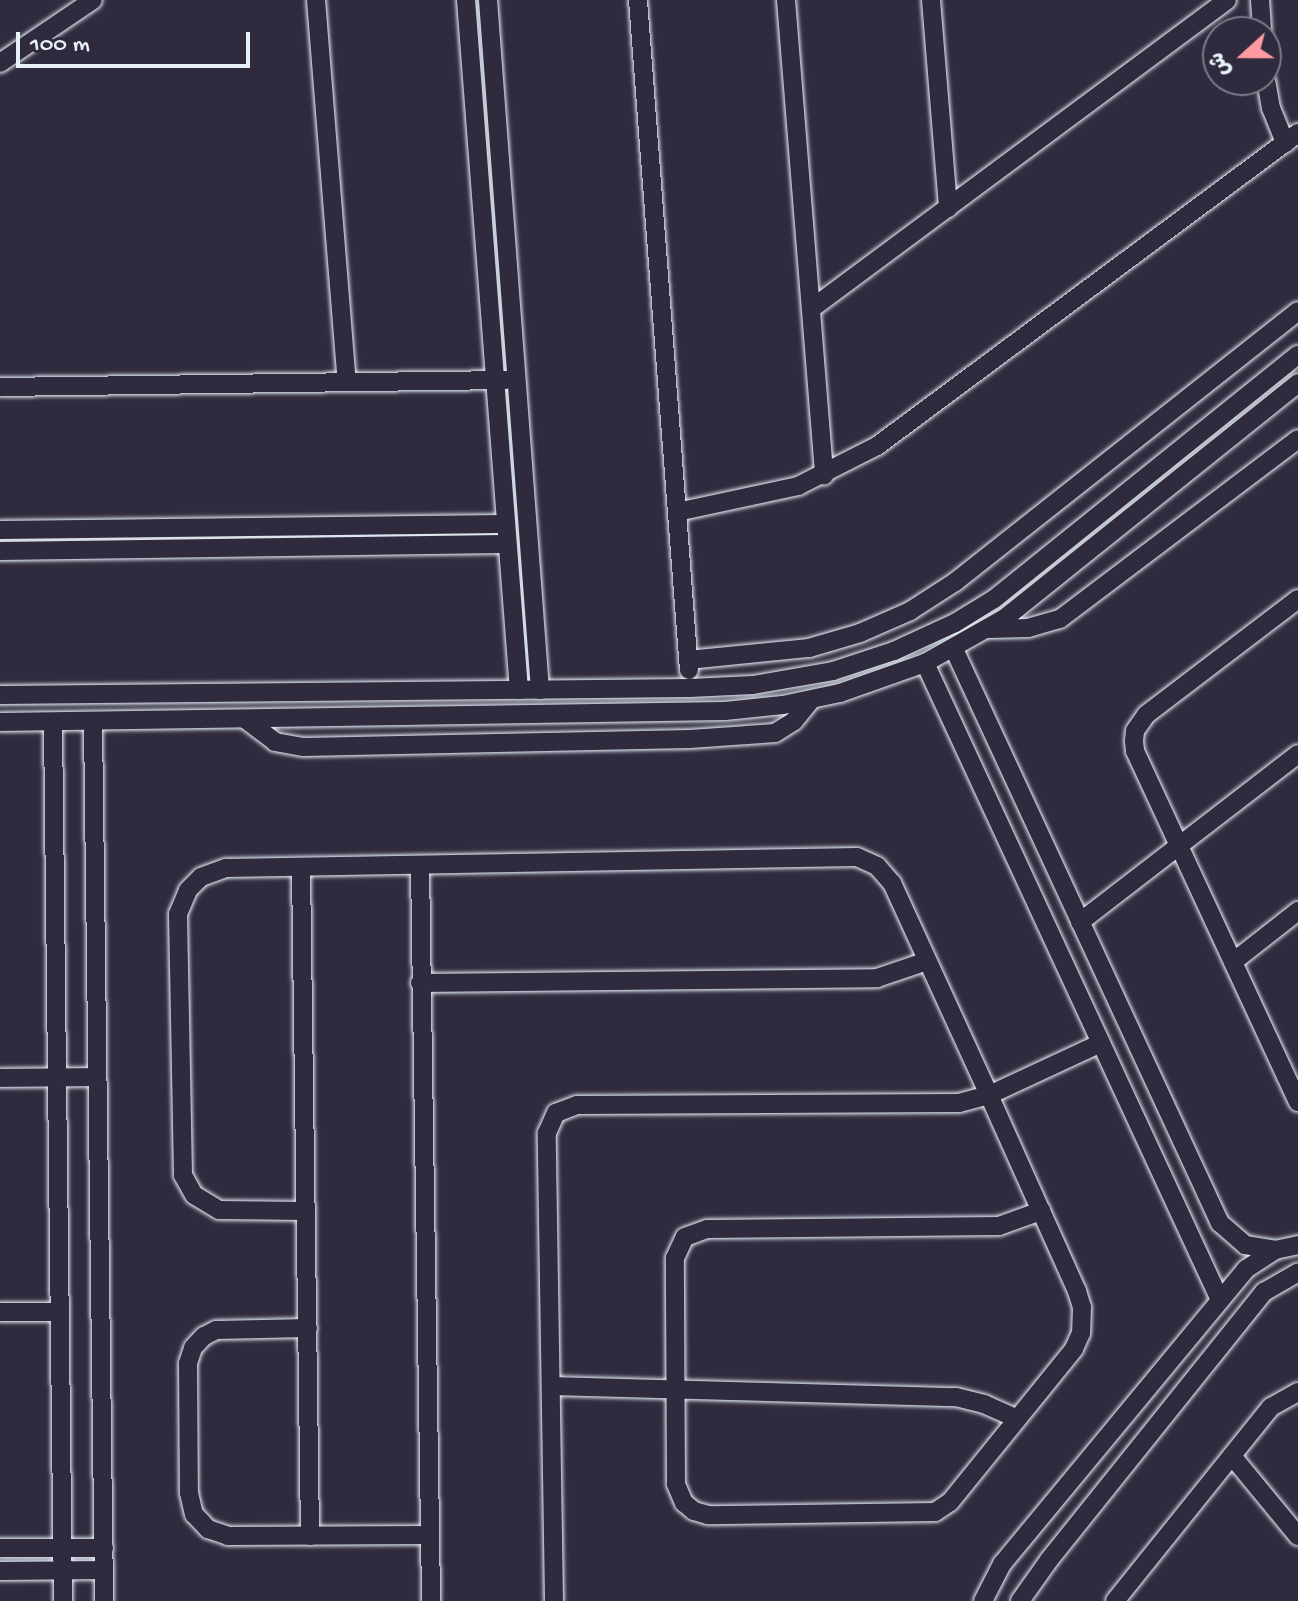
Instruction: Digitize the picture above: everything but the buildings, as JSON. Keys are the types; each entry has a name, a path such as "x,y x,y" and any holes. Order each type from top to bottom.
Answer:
{"street":[{"path":"0,63 62,18 93,0"},
{"path":"316,0 347,382"},
{"path":"466,0 519,690"},
{"path":"488,0 540,690"},
{"path":"638,0 690,688"},
{"path":"786,0 824,475"},
{"path":"931,0 948,208"},
{"path":"811,309 1227,0"},
{"path":"677,512 771,494 824,475 894,435 1292,138 1271,108 1269,96"},
{"path":"688,660 809,648 860,633 910,611 955,582 1298,311"},
{"path":"0,695 690,688 753,685 864,663 955,623 994,599 1298,355"},
{"path":"0,387 517,380"},
{"path":"0,722 725,711 811,700 925,663 988,629 1298,383"},
{"path":"988,629 1028,628 1060,619 1298,439"},
{"path":"0,530 506,524"},
{"path":"0,551 507,544"},
{"path":"1298,599 1146,715 1135,731 1135,751 1233,962 1292,1072 1298,1102"},
{"path":"954,649 1220,1223 1245,1245 1275,1250"},
{"path":"925,663 1220,1300"},
{"path":"620,689 621,713"},
{"path":"245,719 275,742 304,747 690,739 775,733 794,721 811,700"},
{"path":"93,721 104,1601"},
{"path":"53,722 63,1601"},
{"path":"1080,922 1298,754"},
{"path":"306,1211 228,1211 211,1207 187,1186 180,1164 180,906 194,883 217,870 857,857 871,862 888,876 989,1095 1041,1211 1080,1299 1082,1324 1074,1349 950,1502 931,1514 708,1515 688,1508 677,1491 675,1258 680,1243 691,1233 707,1229 999,1226 1041,1211"},
{"path":"420,865 431,1601"},
{"path":"301,867 310,1536"},
{"path":"1233,962 1298,911"},
{"path":"420,983 877,978 927,961"},
{"path":"554,1601 547,1133 551,1119 562,1108 577,1105 948,1103 989,1095 1101,1043"},
{"path":"0,1078 97,1077"},
{"path":"983,1601 994,1576 1023,1538 1246,1269 1275,1250 1298,1245"},
{"path":"1020,1601 1049,1560 1264,1292 1298,1272"},
{"path":"0,1312 60,1312"},
{"path":"308,1328 223,1329 198,1341 188,1363 189,1479 194,1514 218,1534 429,1535"},
{"path":"551,1386 956,1397 984,1404 1017,1419"},
{"path":"1115,1601 1271,1407 1298,1392"},
{"path":"1232,1456 1298,1536"},
{"path":"1023,1538 1049,1560"},
{"path":"0,1548 104,1548"},
{"path":"0,1571 104,1570"}]}
